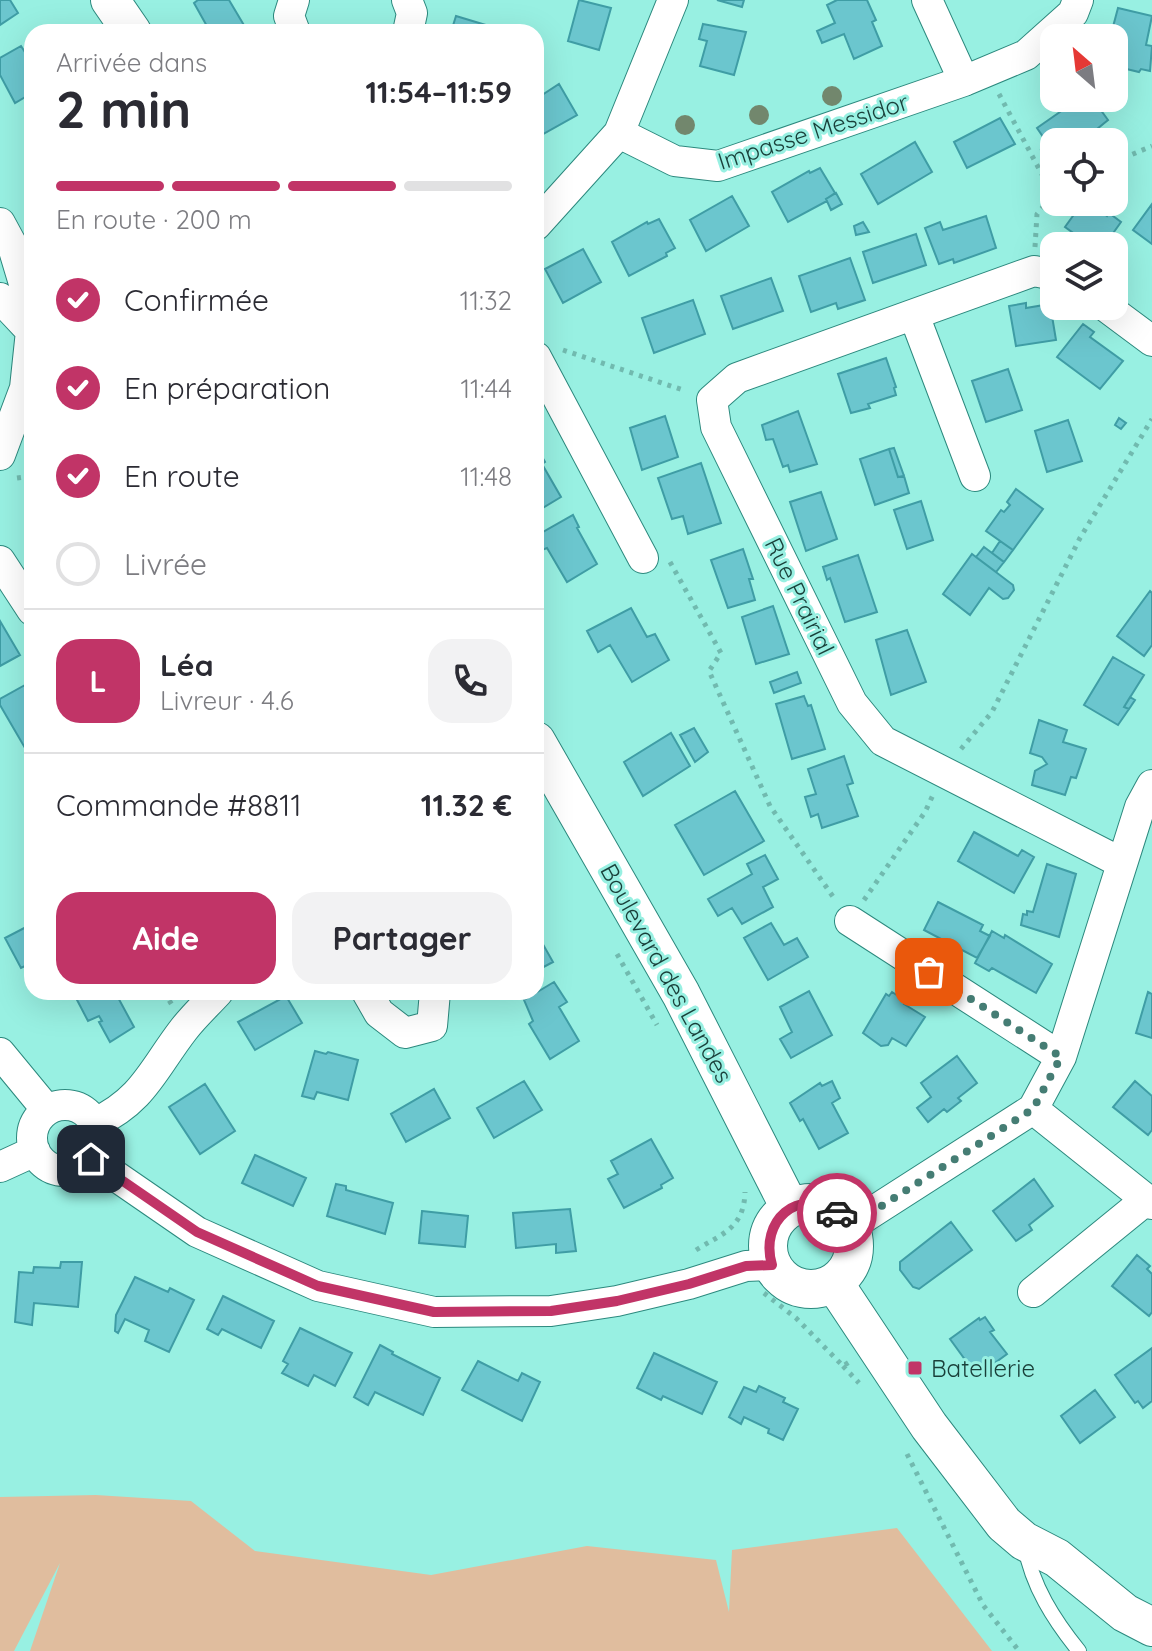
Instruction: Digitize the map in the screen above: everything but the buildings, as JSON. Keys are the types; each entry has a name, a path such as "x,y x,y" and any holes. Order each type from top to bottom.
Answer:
{"street":[{"path":"110,0 126,24"},
{"path":"292,24 289,16 294,0"},
{"path":"407,0 412,13 410,24"},
{"path":"544,216 619,133 673,0"},
{"path":"927,0 975,76"},
{"name":"Impasse Messidor","path":"619,133 675,161 718,166 975,76 1026,55 1073,13 1078,0"},
{"path":"0,223 13,247 24,284"},
{"path":"712,400 737,378 1040,274"},
{"path":"0,298 24,324"},
{"path":"914,315 975,476"},
{"path":"1124,320 1152,341"},
{"path":"544,353 655,557"},
{"path":"0,455 24,391"},
{"name":"Rue Prairial","path":"712,400 716,427 852,703 883,741 1122,863"},
{"path":"0,561 24,598"},
{"name":"Boulevard des Landes","path":"544,755 681,994 790,1208"},
{"path":"849,1227 1033,1109 1061,1057 1140,807 1152,785"},
{"path":"850,921 1061,1057"},
{"path":"95,1123 113,1115 140,1094 185,1028 211,1000"},
{"path":"372,1000 379,1013 405,1033 432,1026 434,1000"},
{"path":"0,1053 47,1110"},
{"path":"57,1106 79,1107 95,1123 99,1142 91,1159 82,1166 61,1171 41,1160 35,1151 33,1129 47,1110 57,1106"},
{"path":"1033,1109 1149,1202 1033,1292"},
{"path":"0,1167 35,1151"},
{"path":"91,1159 197,1232 318,1286 434,1312 551,1311 617,1301 689,1284 746,1266 766,1277 781,1277 792,1285 806,1289 821,1288 834,1283 844,1274 854,1251 849,1227 841,1216 817,1204 790,1208 780,1216 768,1239 766,1277"},
{"path":"834,1283 929,1426 1004,1524 1024,1541 1057,1558 1125,1613 1152,1627"}],"lane":[{"path":"1024,1541 1028,1567 1054,1621 1079,1651"}],"path":[{"path":"975,76 1040,174"},
{"path":"1128,156 1152,146"},
{"path":"1040,211 1037,214 1040,239"},
{"path":"544,351 712,400"},
{"path":"655,557 721,653 709,671 770,806 850,921 925,812 943,772 992,712 1080,538 1152,419"},
{"path":"613,947 660,1029"},
{"path":"689,1284 689,1257 698,1248 724,1235 738,1219 745,1205 745,1180"},
{"path":"766,1277 796,1318 862,1386"},
{"path":"843,1366 876,1343"},
{"path":"906,1453 983,1605 1019,1651"}],"shaded area":[{"path":"96,1495 191,1501 255,1551 431,1575 587,1546 716,1560 729,1612 732,1550 897,1528 992,1651 30,1651 60,1563 14,1651 0,1651 0,1497"}],"way so far":[{"path":"837,1213 849,1227 1033,1109 1061,1057 929,972"}],"place":[{"name":"Batellerie","path":"915,1368"}],"route":[{"path":"91,1159 197,1232 318,1286 434,1312 551,1311 617,1301 689,1284 746,1266 772,1265 768,1239 780,1216 790,1208 817,1204 837,1213"}]}
